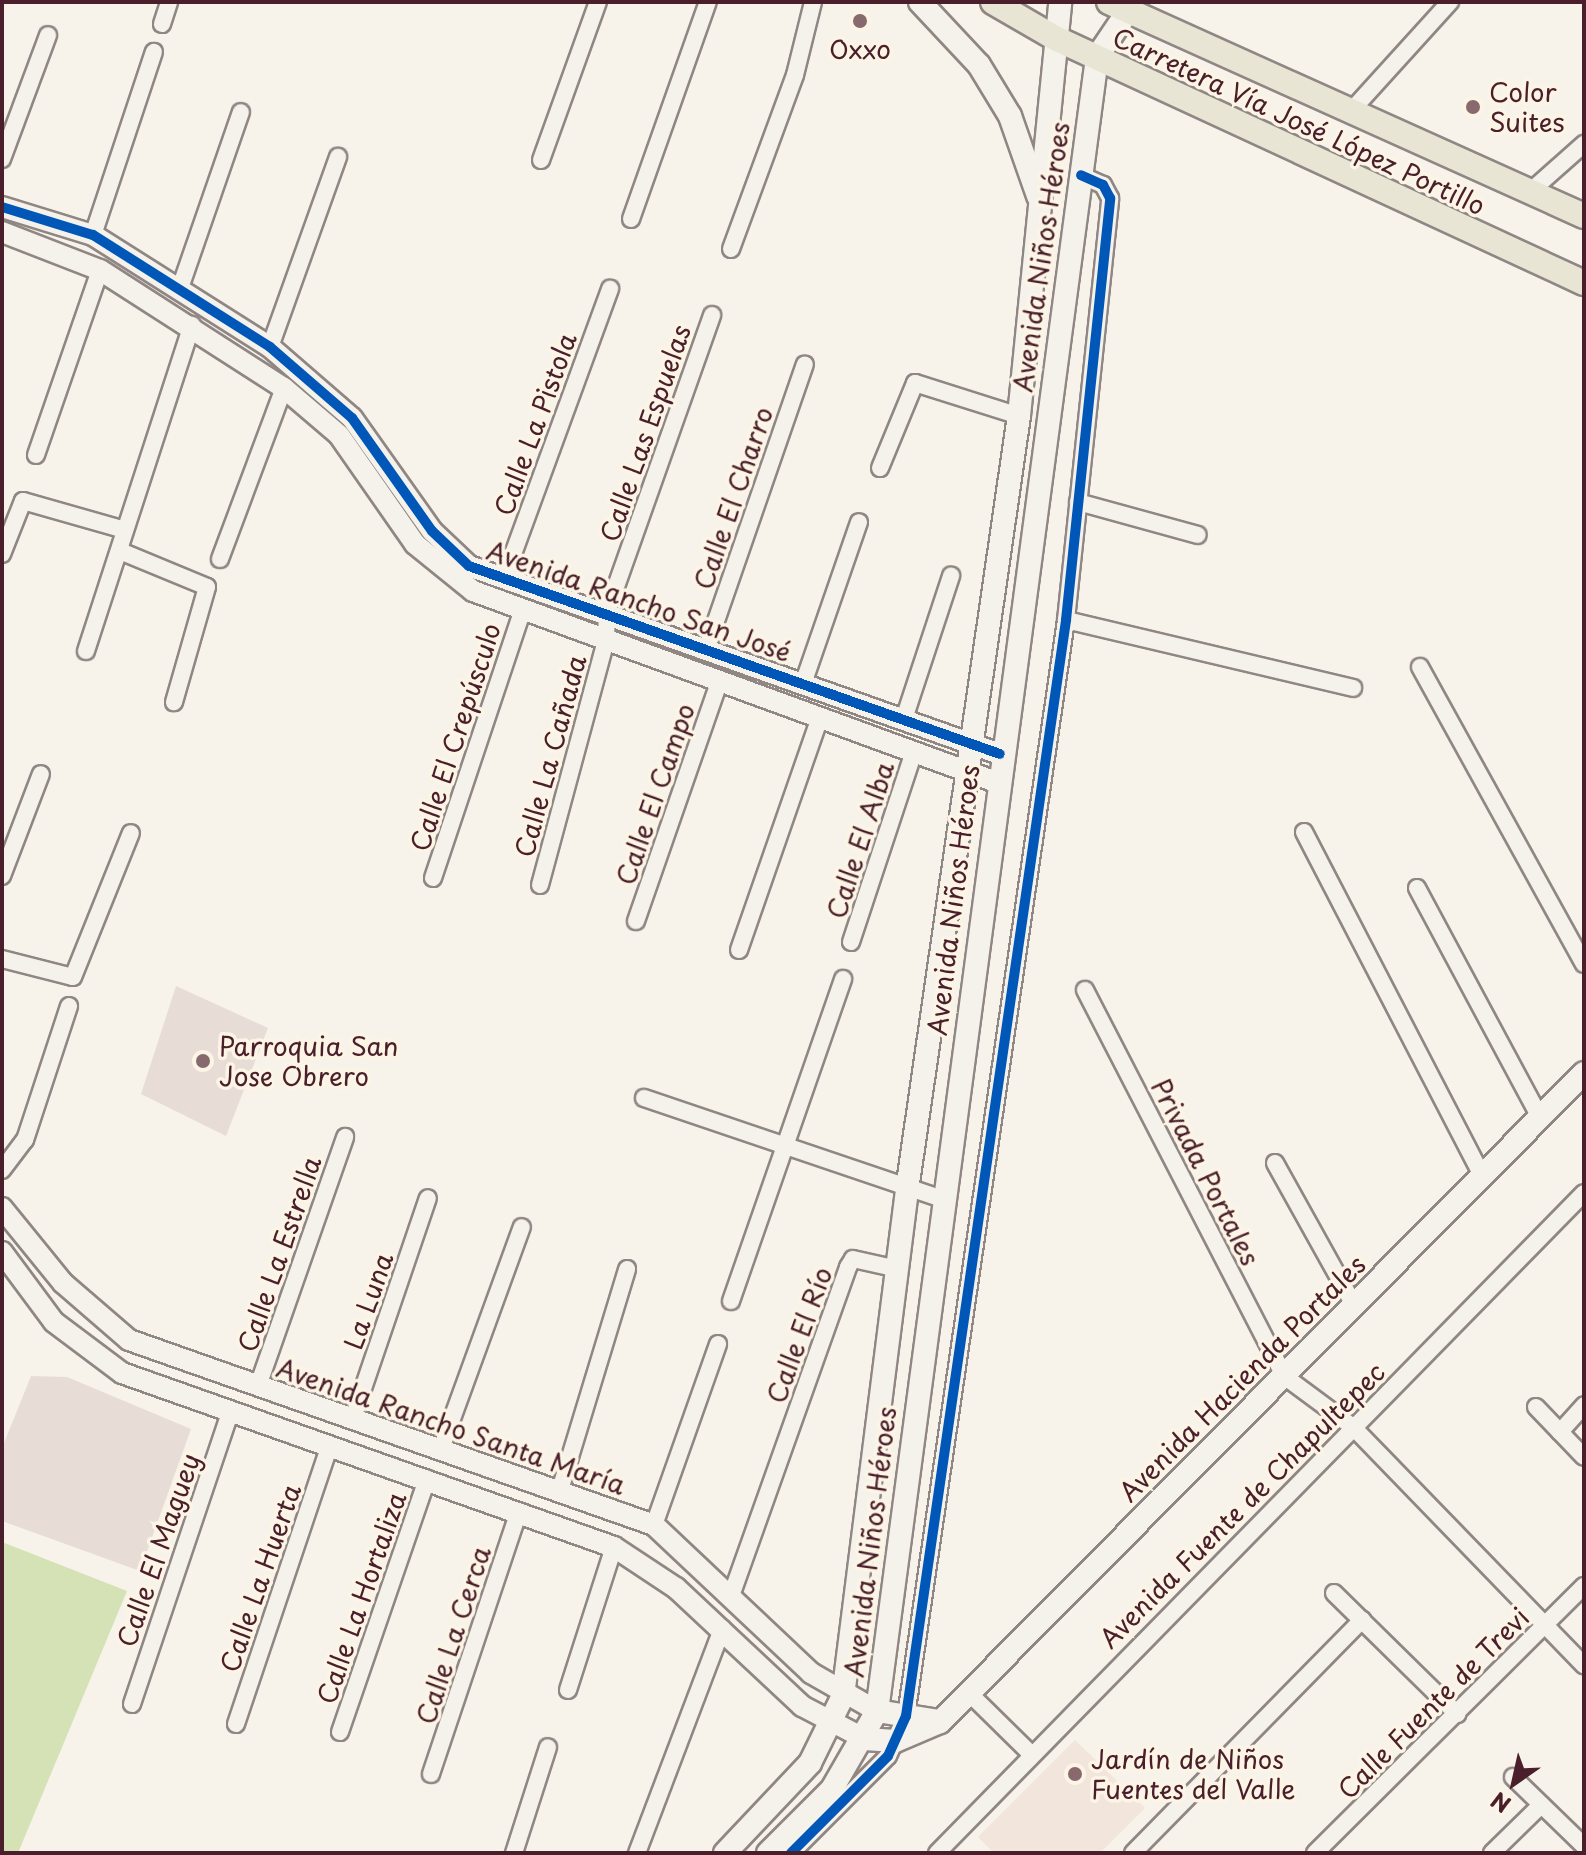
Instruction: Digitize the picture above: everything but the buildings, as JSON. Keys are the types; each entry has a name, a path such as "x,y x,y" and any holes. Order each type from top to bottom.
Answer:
{"main road":[{"path":"920,2 979,65 1010,116 1043,214"},
{"name":"Carretera Vía José López Portillo","path":"993,2 1055,38 1584,283"},
{"name":"Avenida Niños Héroes","path":"725,1853 810,1763 843,1696 907,1190 970,773 1019,416 1043,214 1060,2"},
{"name":"Avenida Niños Héroes","path":"768,1853 832,1789 865,1739 877,1711 996,782 1097,57 1123,5"},
{"name":"Carretera Vía José López Portillo","path":"1123,5 1584,216"},
{"name":"Avenida Hacienda Portales","path":"865,1739 895,1741 940,1722 1584,1073"},
{"path":"877,1711 940,1722"}],"street":[{"path":"162,24 169,2"},
{"path":"541,160 598,2"},
{"path":"631,219 708,2"},
{"path":"731,249 795,75 813,2"},
{"path":"1352,110 1450,2"},
{"path":"2,159 48,35"},
{"path":"93,235 154,52"},
{"path":"180,288 241,112"},
{"path":"1531,191 1584,144"},
{"path":"270,347 338,157"},
{"path":"791,1853 888,1756 906,1716 1066,620 1110,198 1103,185 1081,175"},
{"path":"3,234 7,208"},
{"name":"Avenida Rancho San José","path":"7,208 93,235 270,347 352,418 449,552 505,576 1000,754"},
{"name":"Avenida Rancho San José","path":"3,234 100,270 192,325 284,388 339,435 439,569 522,612 996,782"},
{"path":"36,455 100,270"},
{"name":"Calle La Pistola","path":"505,576 610,289"},
{"name":"Calle Las Espuelas","path":"606,640 607,612 712,315"},
{"path":"86,651 192,325"},
{"name":"Calle El Charro","path":"707,647 805,364"},
{"path":"880,468 915,383 1019,416"},
{"path":"220,559 284,388"},
{"path":"2,554 23,501 125,530"},
{"path":"1078,502 1198,535"},
{"path":"804,681 859,522"},
{"path":"120,551 207,587 174,702"},
{"path":"904,719 951,576"},
{"name":"Calle El Crepúsculo","path":"433,878 522,612"},
{"path":"1066,620 1353,688"},
{"name":"Calle La Cañada","path":"540,885 606,640"},
{"path":"1420,667 1584,964"},
{"name":"Calle El Campo","path":"636,921 719,683"},
{"path":"739,950 820,717"},
{"name":"Calle El Alba","path":"851,942 914,752"},
{"path":"2,876 41,774"},
{"path":"1304,832 1482,1175"},
{"path":"2,959 73,977 131,833"},
{"path":"1417,888 1540,1117"},
{"path":"731,1301 843,979"},
{"name":"Privada Portales","path":"1085,990 1284,1376"},
{"path":"2,1170 25,1140 69,1006"},
{"path":"644,1098 907,1190 943,1199"},
{"name":"Calle La Estrella","path":"258,1386 345,1137"},
{"path":"1275,1163 1354,1305"},
{"name":"Avenida Fuente de Chapultepec","path":"937,1853 1584,1193"},
{"name":"La Luna","path":"353,1418 428,1198"},
{"name":"Avenida Rancho Santa María","path":"2,1208 63,1283 129,1340 654,1525 843,1696 877,1711"},
{"path":"441,1449 522,1227"},
{"path":"2,1252 54,1322 91,1352 155,1389 427,1479 614,1547 676,1588 829,1726 865,1739"},
{"name":"Calle El Río","path":"731,1596 848,1267 853,1259 898,1269"},
{"path":"560,1490 627,1269"},
{"path":"654,1525 718,1344"},
{"path":"1284,1376 1353,1427 1584,1665"},
{"path":"1560,1432 1584,1405"},
{"path":"1536,1407 1584,1457"},
{"name":"Calle El Maguey","path":"132,1704 230,1412"},
{"name":"Calle La Huerta","path":"236,1724 329,1447"},
{"path":"460,1491 471,1458"},
{"path":"499,1504 510,1472"},
{"name":"Calle La Hortaliza","path":"340,1732 427,1479"},
{"name":"Calle La Cerca","path":"431,1774 519,1511"},
{"path":"568,1690 614,1547"},
{"name":"Calle Fuente de Trevi","path":"1315,1853 1584,1586"},
{"path":"1334,1593 1457,1714"},
{"path":"1133,1853 1362,1620"},
{"path":"637,1853 722,1629"},
{"path":"969,1693 1031,1754"},
{"path":"514,1853 548,1747"},
{"path":"1513,1777 1584,1846"},
{"path":"1492,1853 1541,1805"}],"shaded area":[{"name":"Jardín de Niños Fuentes del Valle","path":"1075,1740 1145,1808 1100,1853 994,1853 978,1837"}],"green space":[{"path":"2,1542 127,1591 18,1853 2,1853"}],"cycle path":[{"path":"791,1853 888,1756 906,1716 1066,620 1110,198 1103,185 1081,175"},
{"path":"2,207 93,235 270,347 352,418 432,531 469,566 1000,754"}],"place":[{"name":"Oxxo","path":"860,21"},
{"name":"Color Suites","path":"1473,107"},
{"name":"Parroquia San Jose Obrero","path":"203,1061"},
{"name":"Jardín de Niños Fuentes del Valle","path":"1075,1774"}]}
